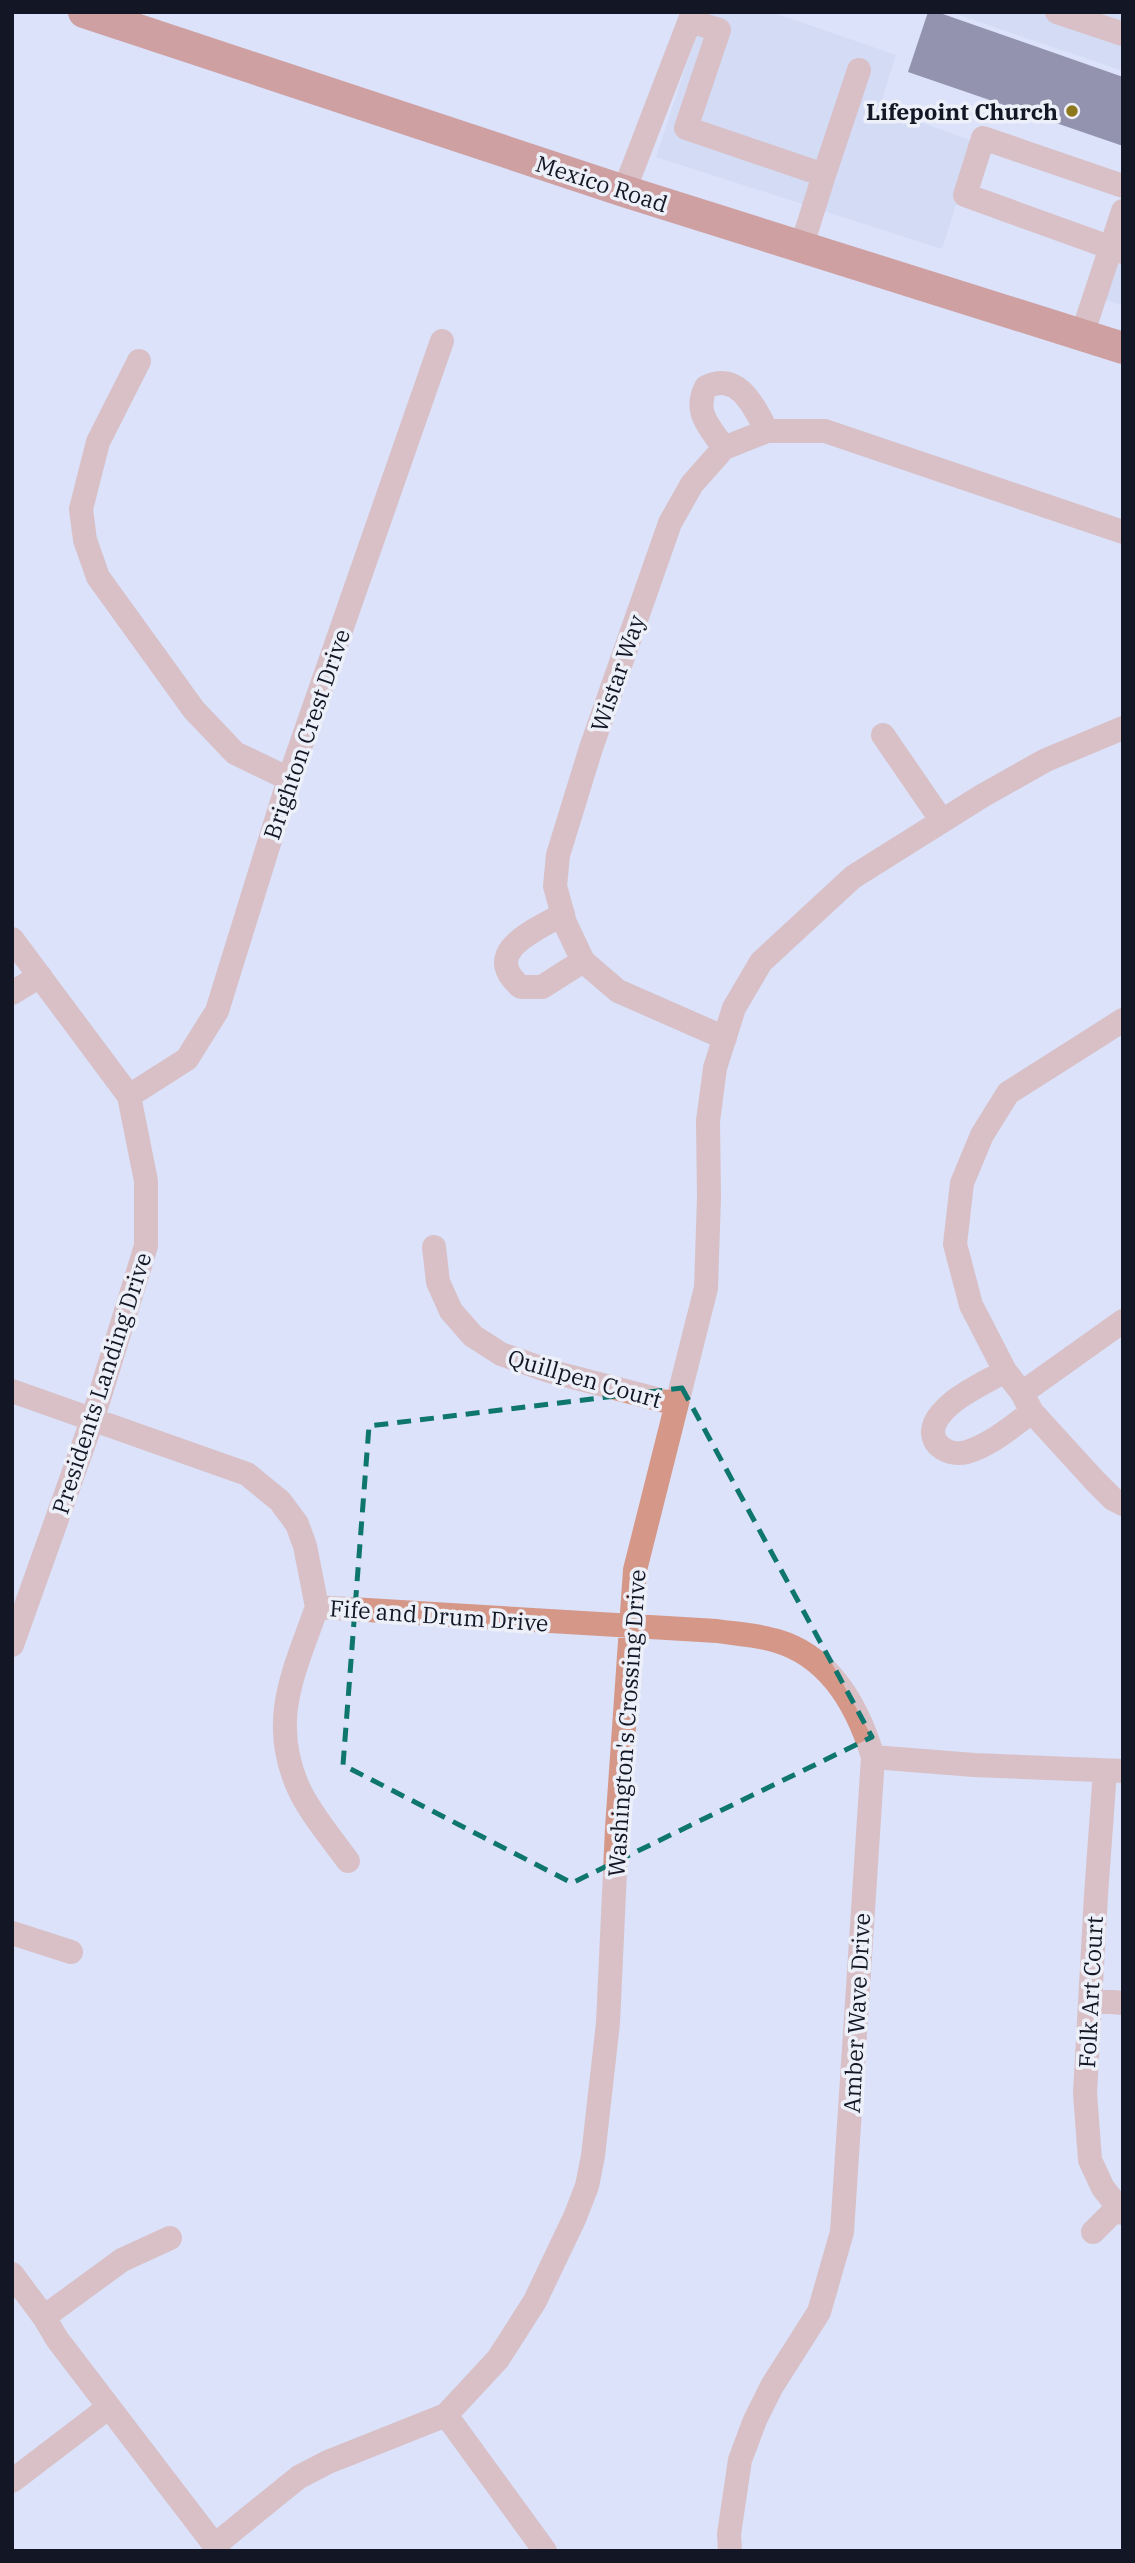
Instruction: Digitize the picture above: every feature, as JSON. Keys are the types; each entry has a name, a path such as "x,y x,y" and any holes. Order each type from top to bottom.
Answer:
{"main road":[{"name":"Mexico Road","path":"84,12 624,191 1123,348"}],"street":[{"path":"1056,12 1123,34"},
{"path":"624,191 691,16 719,30 686,128 824,175"},
{"path":"801,248 859,70"},
{"path":"1116,250 965,195 983,138 1123,186"},
{"path":"1082,335 1116,250 1123,211"},
{"name":"Brighton Crest Drive","path":"129,1096 187,1059 217,1011 289,779 442,341"},
{"path":"139,361 98,442 81,509 85,540 98,576 194,710 235,753 289,779"},
{"path":"724,448 703,417 699,406 706,387 713,383 727,383 740,388 767,432"},
{"name":"Wistar Way","path":"725,1038 618,991 583,961 563,914 555,886 558,855 591,748 670,523 692,484 724,448 767,432 825,431 1123,532"},
{"name":"Washington's Crossing Drive","path":"217,2548 299,2477 328,2462 446,2415 498,2359 535,2301 587,2186 593,2156 608,2023 617,1828 635,1570 706,1287 708,1121 715,1068 734,1008 761,962 853,877 1045,760 1123,728"},
{"path":"883,735 942,821"},
{"path":"563,914 513,944 506,959 510,978 521,987 542,986 583,961"},
{"name":"Presidents Landing Drive","path":"12,939 129,1096 146,1181 146,1246 93,1418 12,1645"},
{"path":"12,993 40,976"},
{"path":"1123,1020 1009,1093 982,1135 962,1182 955,1244 971,1305 1005,1371 1027,1402 1104,1490 1123,1504"},
{"name":"Quillpen Court","path":"434,1247 438,1282 451,1311 474,1335 501,1354 549,1371 676,1404"},
{"path":"1005,1371 952,1402 935,1421 933,1430 939,1447 950,1453 968,1452 1000,1435 1027,1402 1123,1321"},
{"name":"Fife and Drum Drive","path":"12,1391 247,1474 280,1501 297,1524 305,1546 317,1607 630,1628"},
{"path":"317,1607 289,1685 284,1747 300,1791 348,1861"},
{"name":"Amber Wave Drive","path":"630,1628 718,1631 778,1641 799,1651 822,1664 838,1683 863,1724 873,1757 842,2232 819,2312 772,2386 755,2420 740,2460 729,2534 730,2551"},
{"path":"873,1757 974,1765 1114,1771"},
{"name":"Folk Art Court","path":"1093,2232 1120,2210 1103,2188 1090,2160 1085,2093 1096,1895 1114,1771"},
{"path":"12,1933 72,1952"},
{"path":"1091,2000 1123,2003"},
{"path":"44,2317 122,2260 170,2238"},
{"path":"12,2274 57,2339 217,2548"},
{"path":"12,2481 109,2407"},
{"path":"446,2415 545,2551"}],"highlighted area":[{"path":"682,1388 872,1737 572,1883 343,1765 369,1426"}],"shaded area":[{"path":"704,12 771,12 896,55 879,108 976,142 942,249 656,157"},
{"path":"950,12 1123,12 1123,71"},
{"path":"1123,241 1123,305 1104,300"}],"building":[{"name":"Lifepoint Church","path":"928,12 937,12 1123,77 1123,146 908,72"}],"place":[{"name":"Lifepoint Church","path":"1072,111"}]}
